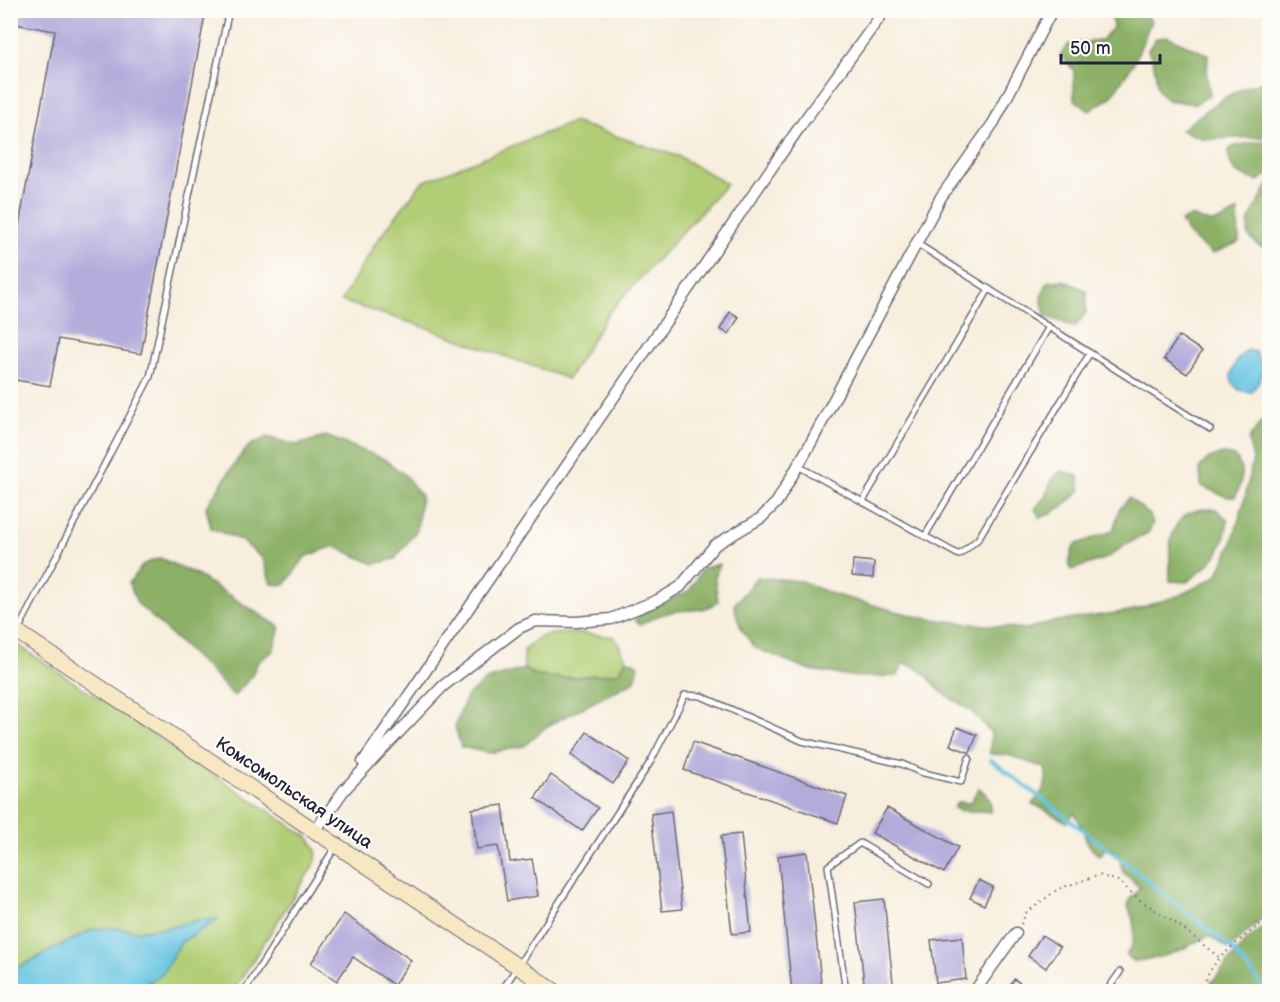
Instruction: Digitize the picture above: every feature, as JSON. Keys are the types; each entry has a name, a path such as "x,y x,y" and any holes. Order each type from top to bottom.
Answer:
{"main road":[{"name":"Комсомольская улица","path":"14,629 556,992"}],"street":[{"path":"315,831 801,125 885,10"},
{"path":"344,790 443,686 519,628 536,621 576,622 611,619 658,600 680,587 715,545 761,518 777,502 941,197 994,123 1052,10"},
{"path":"974,992 1016,933"}],"lane":[{"path":"14,629 150,376 229,10"},
{"path":"916,243 1210,429"},
{"path":"863,501 989,289"},
{"path":"925,536 1049,327"},
{"path":"798,466 959,555 978,539 1090,353"},
{"path":"501,992 651,761 686,695 701,696 802,741 902,764 920,772 961,782 969,759"},
{"path":"846,992 828,866 860,843 929,884"},
{"path":"244,992 337,845"},
{"path":"1106,992 1120,972"}],"path":[{"path":"1016,933 1026,913 1042,900 1058,889 1099,875 1118,881 1140,900 1181,927 1220,958"},
{"path":"1202,992 1204,978 1220,958 1269,916"}],"green space":[{"path":"1111,11 1145,11 1151,21 1135,61 1111,97 1089,111 1074,99 1074,70 1060,55 1069,44 1101,40 1113,28"},
{"path":"1167,36 1208,55 1207,76 1210,95 1195,104 1167,100 1158,90 1154,64 1148,50 1155,39"},
{"path":"1269,81 1269,137 1204,139 1181,130 1233,93 1257,83"},
{"path":"573,122 680,157 727,184 609,312 568,379 422,326 341,301 377,241 422,182"},
{"path":"1268,140 1269,174 1258,181 1237,173 1229,160 1228,152 1232,147"},
{"path":"1269,183 1269,250 1258,245 1248,235 1249,220"},
{"path":"1238,211 1239,242 1212,254 1189,235 1181,221 1192,216 1216,222"},
{"path":"1063,280 1087,291 1086,313 1075,327 1045,316 1041,296 1048,282"},
{"path":"1269,411 1269,912 1228,948 1209,936 1164,956 1135,962 1126,955 1134,938 1133,920 1128,907 1130,899 1140,888 1123,872 1118,852 1106,847 1100,856 1094,851 1074,813 1067,822 1032,804 1044,788 1045,768 1008,755 990,754 991,733 971,711 940,691 928,677 913,666 903,663 898,676 856,677 810,670 755,648 741,629 734,605 757,577 801,581 832,594 924,618 1026,629 1051,622 1130,611 1181,595 1217,576 1232,543 1245,498 1253,459 1248,440"},
{"path":"326,436 384,459 406,476 421,496 417,530 395,559 374,564 334,546 305,557 285,585 271,584 263,559 242,541 211,528 206,507 250,445 267,437 297,445"},
{"path":"1223,454 1235,456 1240,466 1241,481 1235,497 1227,497 1201,486 1200,467 1209,458"},
{"path":"1062,471 1078,476 1081,490 1062,507 1040,518 1035,509 1045,496 1052,479"},
{"path":"1129,498 1150,515 1153,524 1148,533 1107,558 1071,570 1069,563 1074,545 1113,531 1119,510"},
{"path":"1216,509 1228,520 1224,541 1216,556 1187,582 1170,581 1171,540 1179,522 1186,515 1197,510"},
{"path":"160,558 195,574 280,627 273,651 258,662 251,677 234,696 137,603 129,583 144,564"},
{"path":"719,564 715,578 718,602 702,609 663,614 640,625 635,620 643,612 689,591 703,568"},
{"path":"557,633 615,637 626,659 619,673 563,678 536,676 524,669 524,651 537,639"},
{"path":"10,640 308,837 313,843 316,849 315,863 233,991 134,991 161,975 197,920 172,927 137,931 114,928 93,929 11,971"},
{"path":"626,659 639,665 635,681 547,726 524,746 489,753 461,747 455,726 466,697 486,680 524,669 537,676 563,678 619,673"},
{"path":"979,788 990,801 990,812 963,811 954,808 957,802 970,803"},
{"path":"1269,922 1269,991 1209,991 1209,986 1245,942"}],"water":[{"path":"1248,350 1255,352 1264,367 1259,382 1252,392 1239,390 1231,378 1235,364"},
{"path":"219,919 181,942 161,975 134,991 11,991 11,971 93,929 114,928 137,931 172,927 197,920"}],"building":[{"path":"10,10 206,10 141,354 59,339 50,386 10,379 10,251 14,252 55,31 10,23"},
{"path":"730,312 739,317 729,334 720,329"},
{"path":"1179,336 1202,351 1187,374 1164,359"},
{"path":"853,560 874,562 873,578 852,576"},
{"path":"957,727 977,735 970,753 950,745"},
{"path":"587,732 629,761 613,784 571,755"},
{"path":"693,742 847,796 838,823 684,770"},
{"path":"551,775 598,808 582,831 535,798"},
{"path":"503,805 510,862 532,859 538,896 507,901 498,846 477,849 472,809"},
{"path":"887,808 958,847 944,873 872,833"},
{"path":"671,811 682,909 662,911 651,814"},
{"path":"741,834 751,932 732,934 721,836"},
{"path":"807,852 822,992 792,992 778,856"},
{"path":"979,880 993,887 984,905 970,898"},
{"path":"884,899 894,992 865,992 855,902"},
{"path":"344,914 411,960 394,985 353,957 337,981 311,963"},
{"path":"1042,935 1060,947 1046,968 1028,956"},
{"path":"962,937 966,979 936,983 931,940"},
{"path":"1014,979 1034,992 1007,992"}],"waterway":[{"path":"991,760 1113,853 1231,948 1268,992"}]}
